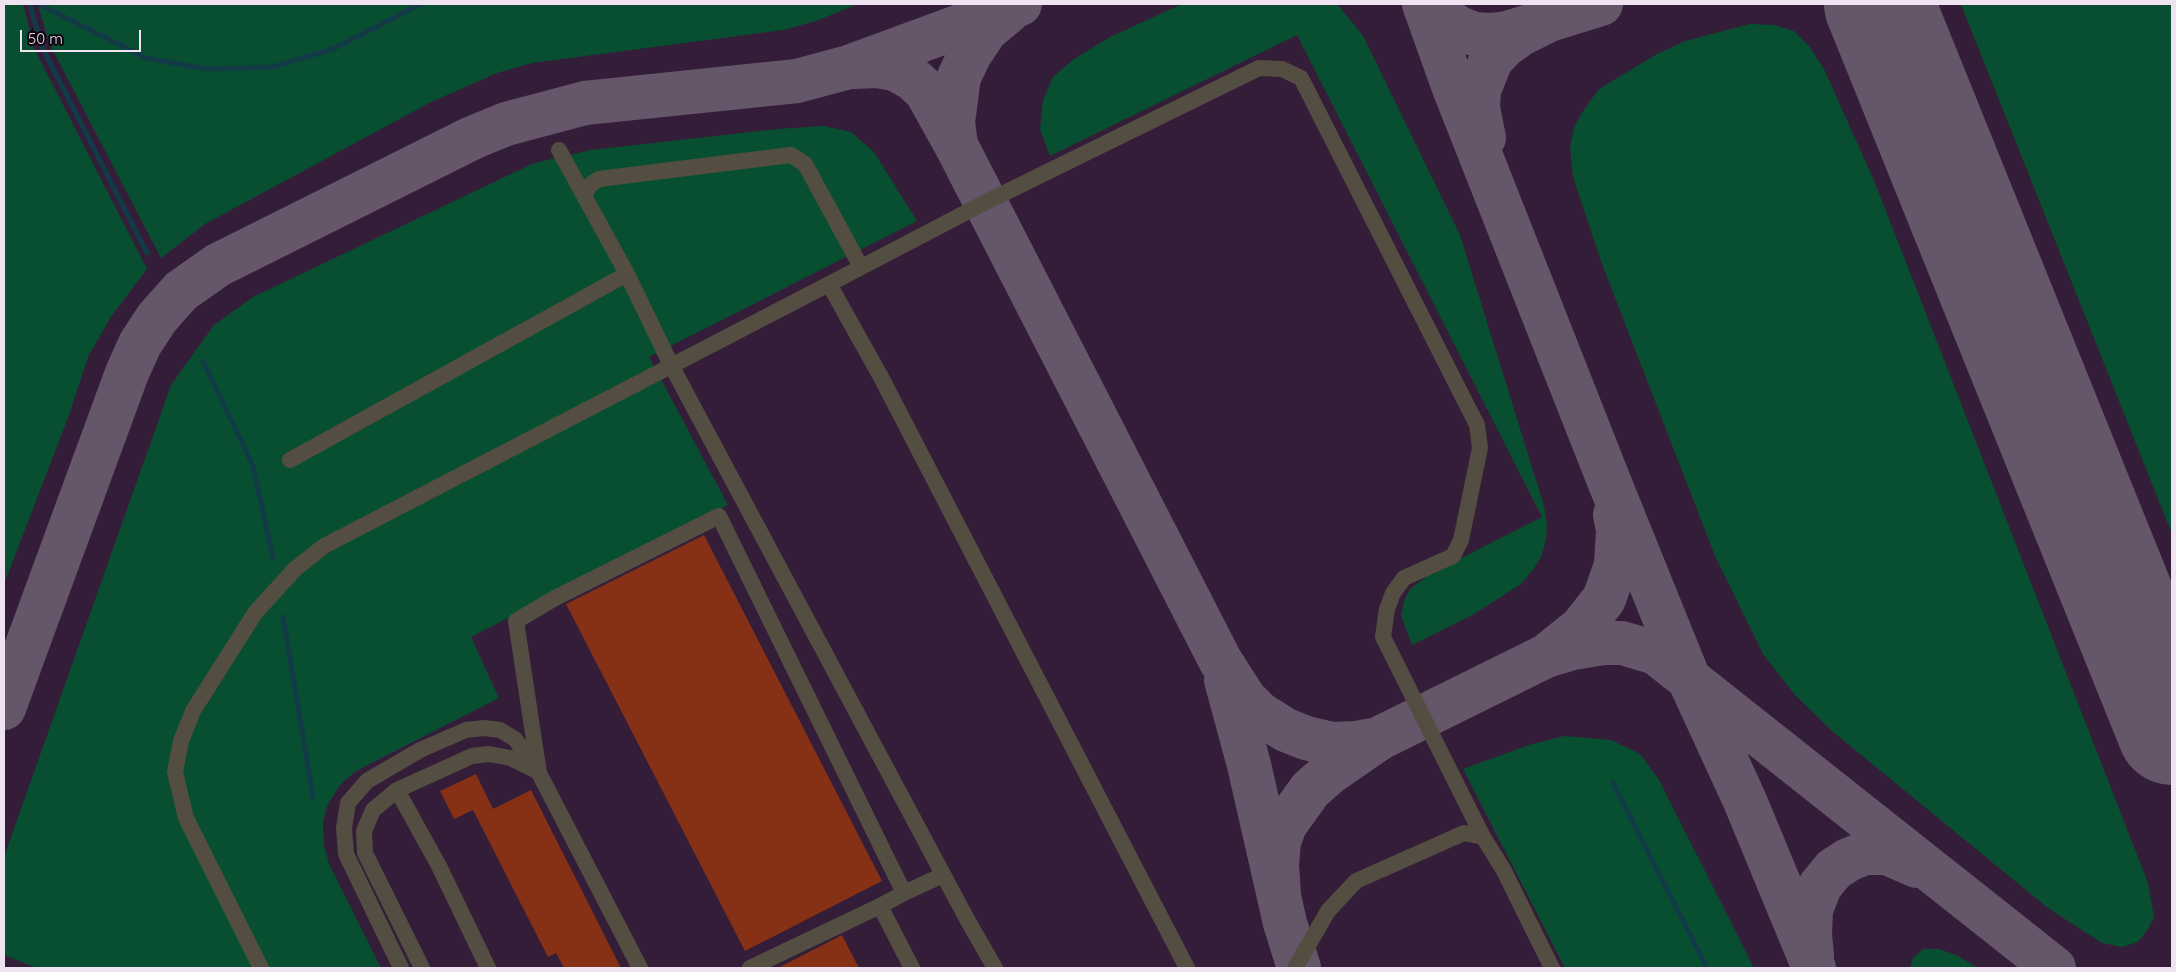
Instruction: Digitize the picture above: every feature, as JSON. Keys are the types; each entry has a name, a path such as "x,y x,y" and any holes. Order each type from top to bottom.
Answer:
{"lane":[{"path":"262,968 186,818 175,772 181,741 193,711 256,613 295,569 324,546 671,365 986,202 1259,68 1282,69 1301,78 1478,425 1480,448 1461,540 1453,556 1404,578 1393,593 1386,609 1383,637 1483,837 1503,869 1552,968"},
{"path":"559,150 627,274 671,365 943,875 995,968"},
{"path":"584,195 590,185 599,179 791,156 805,164 861,267"},
{"path":"290,460 627,274"},
{"path":"829,284 882,380 1187,968"},
{"path":"539,772 516,621 556,598 719,516 904,893"},
{"path":"401,968 346,854 344,828 348,803 366,781 420,750 466,730 484,728 500,730 515,739 539,772 640,968"},
{"path":"422,968 365,853 364,832 373,810 397,790 472,756 490,754 511,758 539,772"},
{"path":"397,790 439,866 488,968"},
{"path":"1295,968 1328,911 1356,881 1464,833 1483,837"},
{"path":"750,968 943,875"},
{"path":"880,906 912,968"}],"shaded area":[{"path":"4,4 2172,4 2172,968 4,968"}],"green space":[{"path":"4,4 23,4 34,48 147,269 110,318 88,357 69,415 4,584"},
{"path":"38,4 858,4 816,21 783,30 532,63 497,73 431,102 205,224 161,258 49,43"},
{"path":"1182,4 1337,4 1363,36 1460,235 1544,506 1547,525 1546,540 1541,557 1521,584 1474,614 1412,645 1401,615 1404,601 1410,589 1430,574 1542,517 1297,35 1050,156 1040,129 1043,100 1053,77 1074,59 1110,37"},
{"path":"1961,4 2172,4 2172,534 1966,17"},
{"path":"1750,24 1774,25 1794,31 1809,46 1824,69 1875,183 2148,883 2154,917 2138,942 2122,947 2102,943 2048,908 1832,731 1795,695 1763,654 1715,556 1602,264 1573,177 1570,147 1574,127 1599,89 1657,54 1685,41"},
{"path":"824,126 851,132 874,152 917,221 649,357 728,505 471,637 499,698 356,771 340,785 327,806 323,823 324,845 329,864 381,968 36,968 4,955 4,857 171,385 214,325 253,297 534,163 591,150 777,129"},
{"path":"1564,736 1611,740 1640,754 1659,780 1754,968 1565,968 1463,769 1529,745"},
{"path":"1923,949 1939,949 1956,955 1978,968 1910,968 1913,958"}],"building":[{"path":"704,535 882,881 745,951 566,604"},
{"path":"476,774 493,809 531,790 621,968 564,968 556,953 548,957 473,810 454,819 440,791"},
{"path":"842,935 859,968 778,968"}],"waterway":[{"path":"30,4 41,45 147,253"},
{"path":"39,4 146,58 207,69 272,67 333,49 421,4"},
{"path":"203,361 253,466 273,558"},
{"path":"283,617 313,797"},
{"path":"1613,783 1707,968"}],"taxiway":[{"path":"4,708 127,373 140,344 157,318 181,291 218,265 472,138 506,124 585,103 797,81 849,67 1020,4"},
{"path":"1424,4 1454,88 1689,679 1745,801 1814,968"},
{"path":"1431,4 1443,17 1457,27 1474,34 1491,35 1507,33 1601,4"},
{"path":"1875,4 1889,31"},
{"path":"853,67 877,66 895,69 913,79 926,91 956,145 953,122 959,77 970,54 986,30 1009,11"},
{"path":"1484,138 1478,108 1479,90 1491,60 1503,47 1521,34 1551,19"},
{"path":"956,145 1220,660 1245,699 1260,714 1286,730 1306,738 1332,744 1356,743 1379,739"},
{"path":"1551,652 1581,628 1604,599 1616,565 1618,530 1615,515"},
{"path":"1279,894 1277,865 1279,842 1285,825 1310,790 1328,774 1380,738 1546,656 1573,648 1603,643 1622,643 1656,653 2054,968"},
{"path":"1226,680 1249,765 1285,923 1299,968"},
{"path":"1812,955 1810,935 1811,910 1820,886 1834,869 1848,860 1865,853 1887,853 1917,866"}],"runway":[{"path":"1879,4 2172,730"}]}
